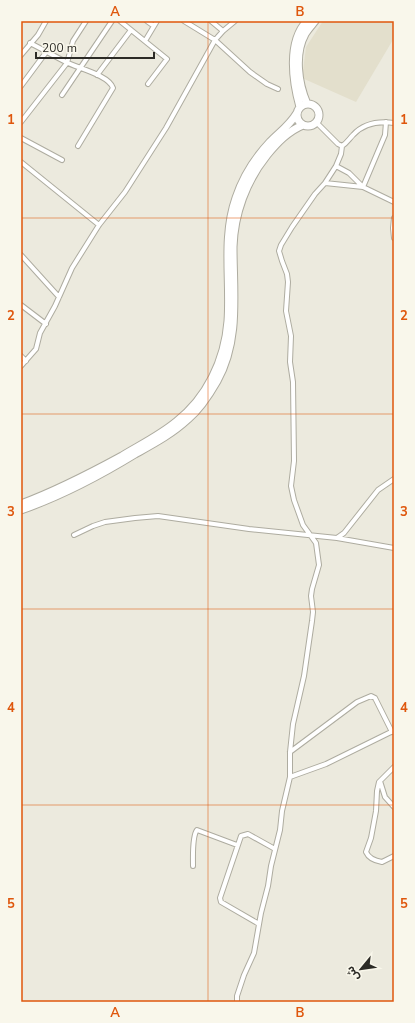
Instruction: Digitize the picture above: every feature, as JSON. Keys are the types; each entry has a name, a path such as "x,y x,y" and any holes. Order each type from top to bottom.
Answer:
{"highway":[{"path":"303,125 297,118 298,110 293,66 295,45 298,34 307,21"},
{"path":"307,104 300,84 298,56 305,34 315,21"},
{"path":"21,504 97,470 167,429 184,416 207,388 215,373 221,356 226,334 229,305 230,218 235,200 247,173 257,157 289,125 298,110 307,104 312,105 316,108 318,113 316,122 312,125 303,125 292,130 274,147 252,176 244,193 238,210 233,247 235,306 233,333 227,357 220,374 205,400 189,419 170,434 105,472 70,490 21,510"}],"street":[{"path":"21,55 38,35 46,21"},
{"path":"21,122 67,63 73,41 86,21"},
{"path":"62,95 112,21"},
{"path":"121,21 148,45 167,59 148,84"},
{"path":"147,21 154,26"},
{"path":"145,41 157,21"},
{"path":"184,21 215,40 250,72 278,90"},
{"path":"211,21 223,31"},
{"path":"21,366 36,349 38,336 46,324 72,268 99,225 125,192 166,128 215,40 235,21"},
{"path":"97,75 131,30"},
{"path":"30,43 67,63 97,75 111,84 113,88 78,146"},
{"path":"21,86 47,52"},
{"path":"237,1002 244,974 254,953 290,777 290,752 293,724 304,676 313,612 312,589 319,565 317,546 314,539 303,525 294,500 291,486 294,461 293,389 290,362 291,336 286,312 288,282 279,251 292,227 336,166 341,154 340,145 316,122"},
{"path":"340,145 347,142 358,130 368,124 386,122 394,123"},
{"path":"363,187 385,135 386,122"},
{"path":"21,138 62,160"},
{"path":"21,162 99,225"},
{"path":"336,166 349,172 363,187"},
{"path":"325,183 363,187 394,202"},
{"path":"394,218 394,238"},
{"path":"21,256 59,297"},
{"path":"21,305 46,324"},
{"path":"21,356 26,361"},
{"path":"337,538 344,533 378,490 393,481"},
{"path":"74,535 105,522 158,516 249,529 337,538 394,548"},
{"path":"290,752 357,702 371,696 375,698 393,731 326,764 290,777"},
{"path":"394,768 380,781 377,790 376,811 371,838 366,852 368,856 382,862 394,856"},
{"path":"380,781 386,797 394,807"},
{"path":"193,866 194,839 195,832 197,830 237,845"},
{"path":"259,924 220,900 241,836 248,834 275,849"}],"shaded area":[{"path":"323,21 394,21 394,38 356,102 302,78 306,47"}]}
